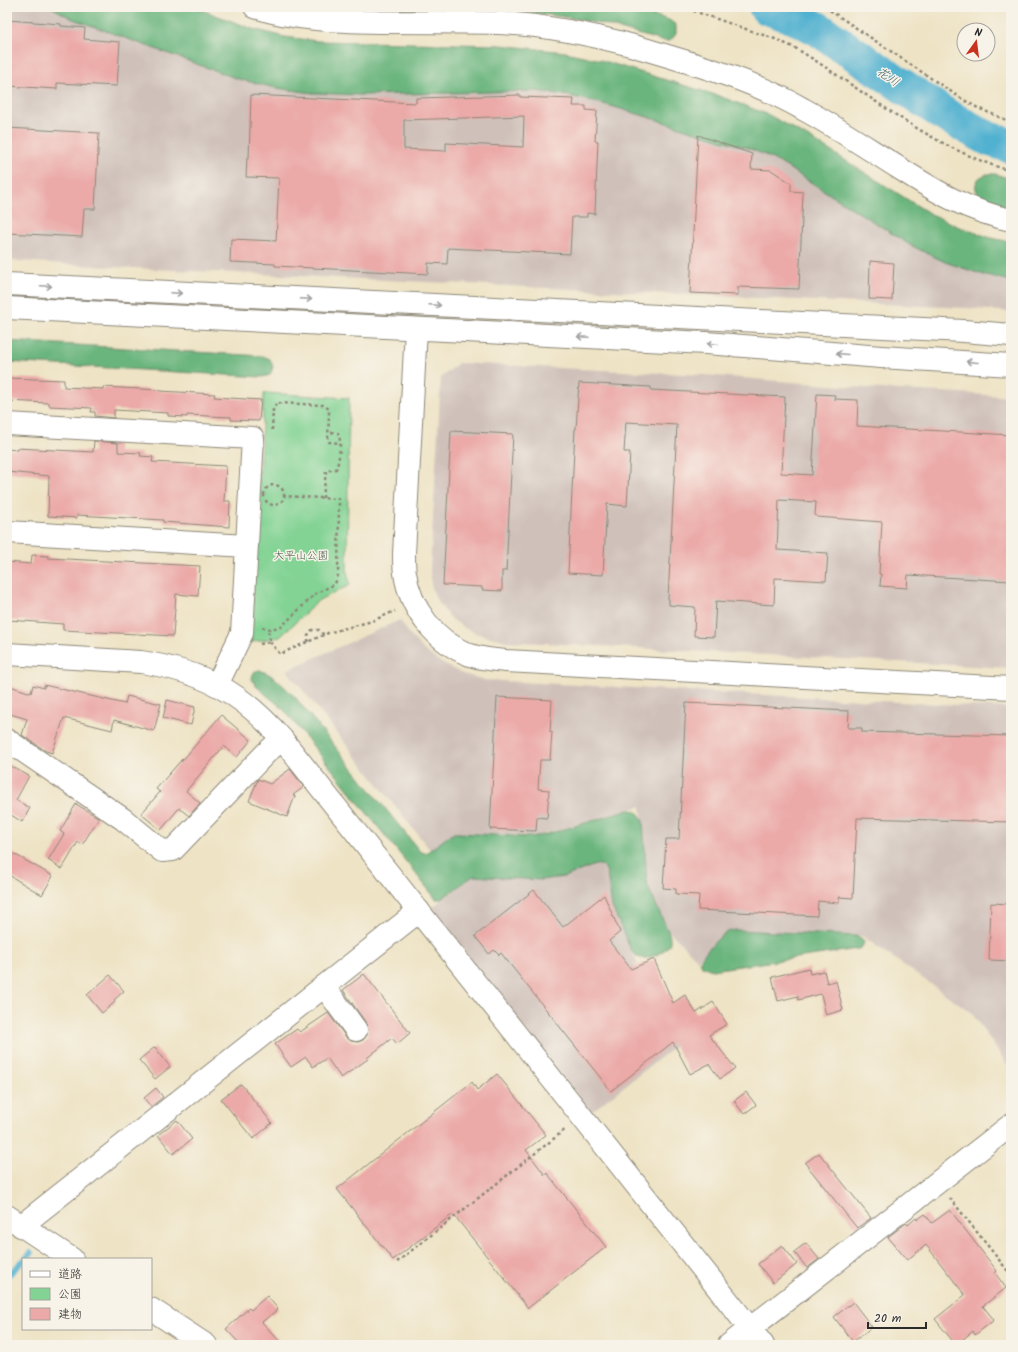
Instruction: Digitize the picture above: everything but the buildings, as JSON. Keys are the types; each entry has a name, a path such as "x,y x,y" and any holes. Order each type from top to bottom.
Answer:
{"street":[{"path":"255,7 289,16 320,20 501,23 535,26 596,36 636,47 726,75 778,96 827,123 939,194 967,207 996,217 1011,220"},
{"path":"7,284 957,331 1011,335"},
{"path":"7,308 706,343 881,358 1011,366"},
{"path":"416,329 404,572 416,607 426,622 439,636 454,647 470,655 488,660 1011,688"},
{"path":"7,424 253,438 242,633 217,685"},
{"path":"7,532 247,546"},
{"path":"7,654 148,663 181,670 201,677 217,685 253,709 282,739 763,1345"},
{"path":"7,740 123,819 162,851 173,850 266,753 282,739"},
{"path":"70,1258 14,1221 324,986 419,911"},
{"path":"324,986 356,1030"},
{"path":"729,1345 1011,1125"},
{"path":"152,1310 206,1345"}],"path":[{"path":"682,7 775,39 797,49 923,133 962,154 1011,171"},
{"path":"825,7 959,97 978,108 1011,122"},
{"path":"272,433 273,409 274,406 281,402 326,406 330,412 328,438 330,442 340,443"},
{"path":"323,498 326,471 337,467 340,443 340,437 338,434 328,432"},
{"path":"269,479 269,487"},
{"path":"268,502 274,505 283,501 283,490 275,485 266,489 264,494 268,502 268,509"},
{"path":"261,623 264,628 268,629 281,626 315,594 331,587 337,580 339,499 284,496"},
{"path":"268,629 270,640 280,654 324,635 372,621 399,609"},
{"path":"308,642 308,635 312,630 319,630 324,635"},
{"path":"397,1262 582,1117"},
{"path":"937,1182 1011,1275"}],"shaded area":[{"path":"7,7 51,7 73,19 238,79 276,88 313,93 360,95 536,91 558,93 588,99 748,148 765,155 981,274 1011,281 1011,312 966,308 92,266 7,260"},
{"path":"458,363 704,375 879,389 1011,397 1011,668 506,641 478,634 465,628 453,620 435,597 431,584 430,571 441,378"},
{"path":"400,620 410,635 425,651 443,664 463,674 484,680 1011,708 1011,1070 971,1012 862,936 737,930 728,932 720,937 698,960 667,929 647,885 641,806 537,836 454,833 431,851 287,670"},
{"path":"601,864 607,873 612,907 638,965 635,966 659,1019 678,1044 591,1112 430,909 473,876 541,880 564,877"}],"green space":[{"path":"51,7 194,7 253,29 285,37 318,41 500,45 565,52 597,59 719,96 769,115 816,142 929,213 959,227 991,238 1011,242 1011,281 981,274 945,262 910,245 782,164 765,155 748,148 610,106 581,98 536,91 360,95 313,93 276,88 238,79 73,19"},
{"path":"324,7 627,7 669,20 676,25 676,34 670,41 662,41 606,25 536,13"},
{"path":"987,174 995,174 1011,179 1011,207 988,201 976,190 977,180"},
{"path":"7,341 263,356 270,359 273,367 270,375 262,377 7,362"},
{"name":"大平山公園","path":"264,393 349,398 347,571 350,585 319,600 280,637 247,643 250,635"},
{"path":"259,670 269,674 295,697 421,852 426,853 454,833 530,837 544,835 629,810 636,811 643,821 647,885 669,933 670,940 667,948 648,958 639,958 634,954 612,907 607,873 604,867 600,865 595,865 564,877 541,880 473,876 444,897 436,899 283,709 256,686 252,679 253,673"},
{"path":"737,930 856,936 861,938 864,942 862,947 858,949 712,970 702,966 700,961 712,945 724,934"}],"waterway":[{"name":"花川","path":"766,7 799,19 818,29 947,116 989,139 1011,146"},
{"path":"26,1258 31,1253"},
{"path":"7,1276 22,1262"}]}
